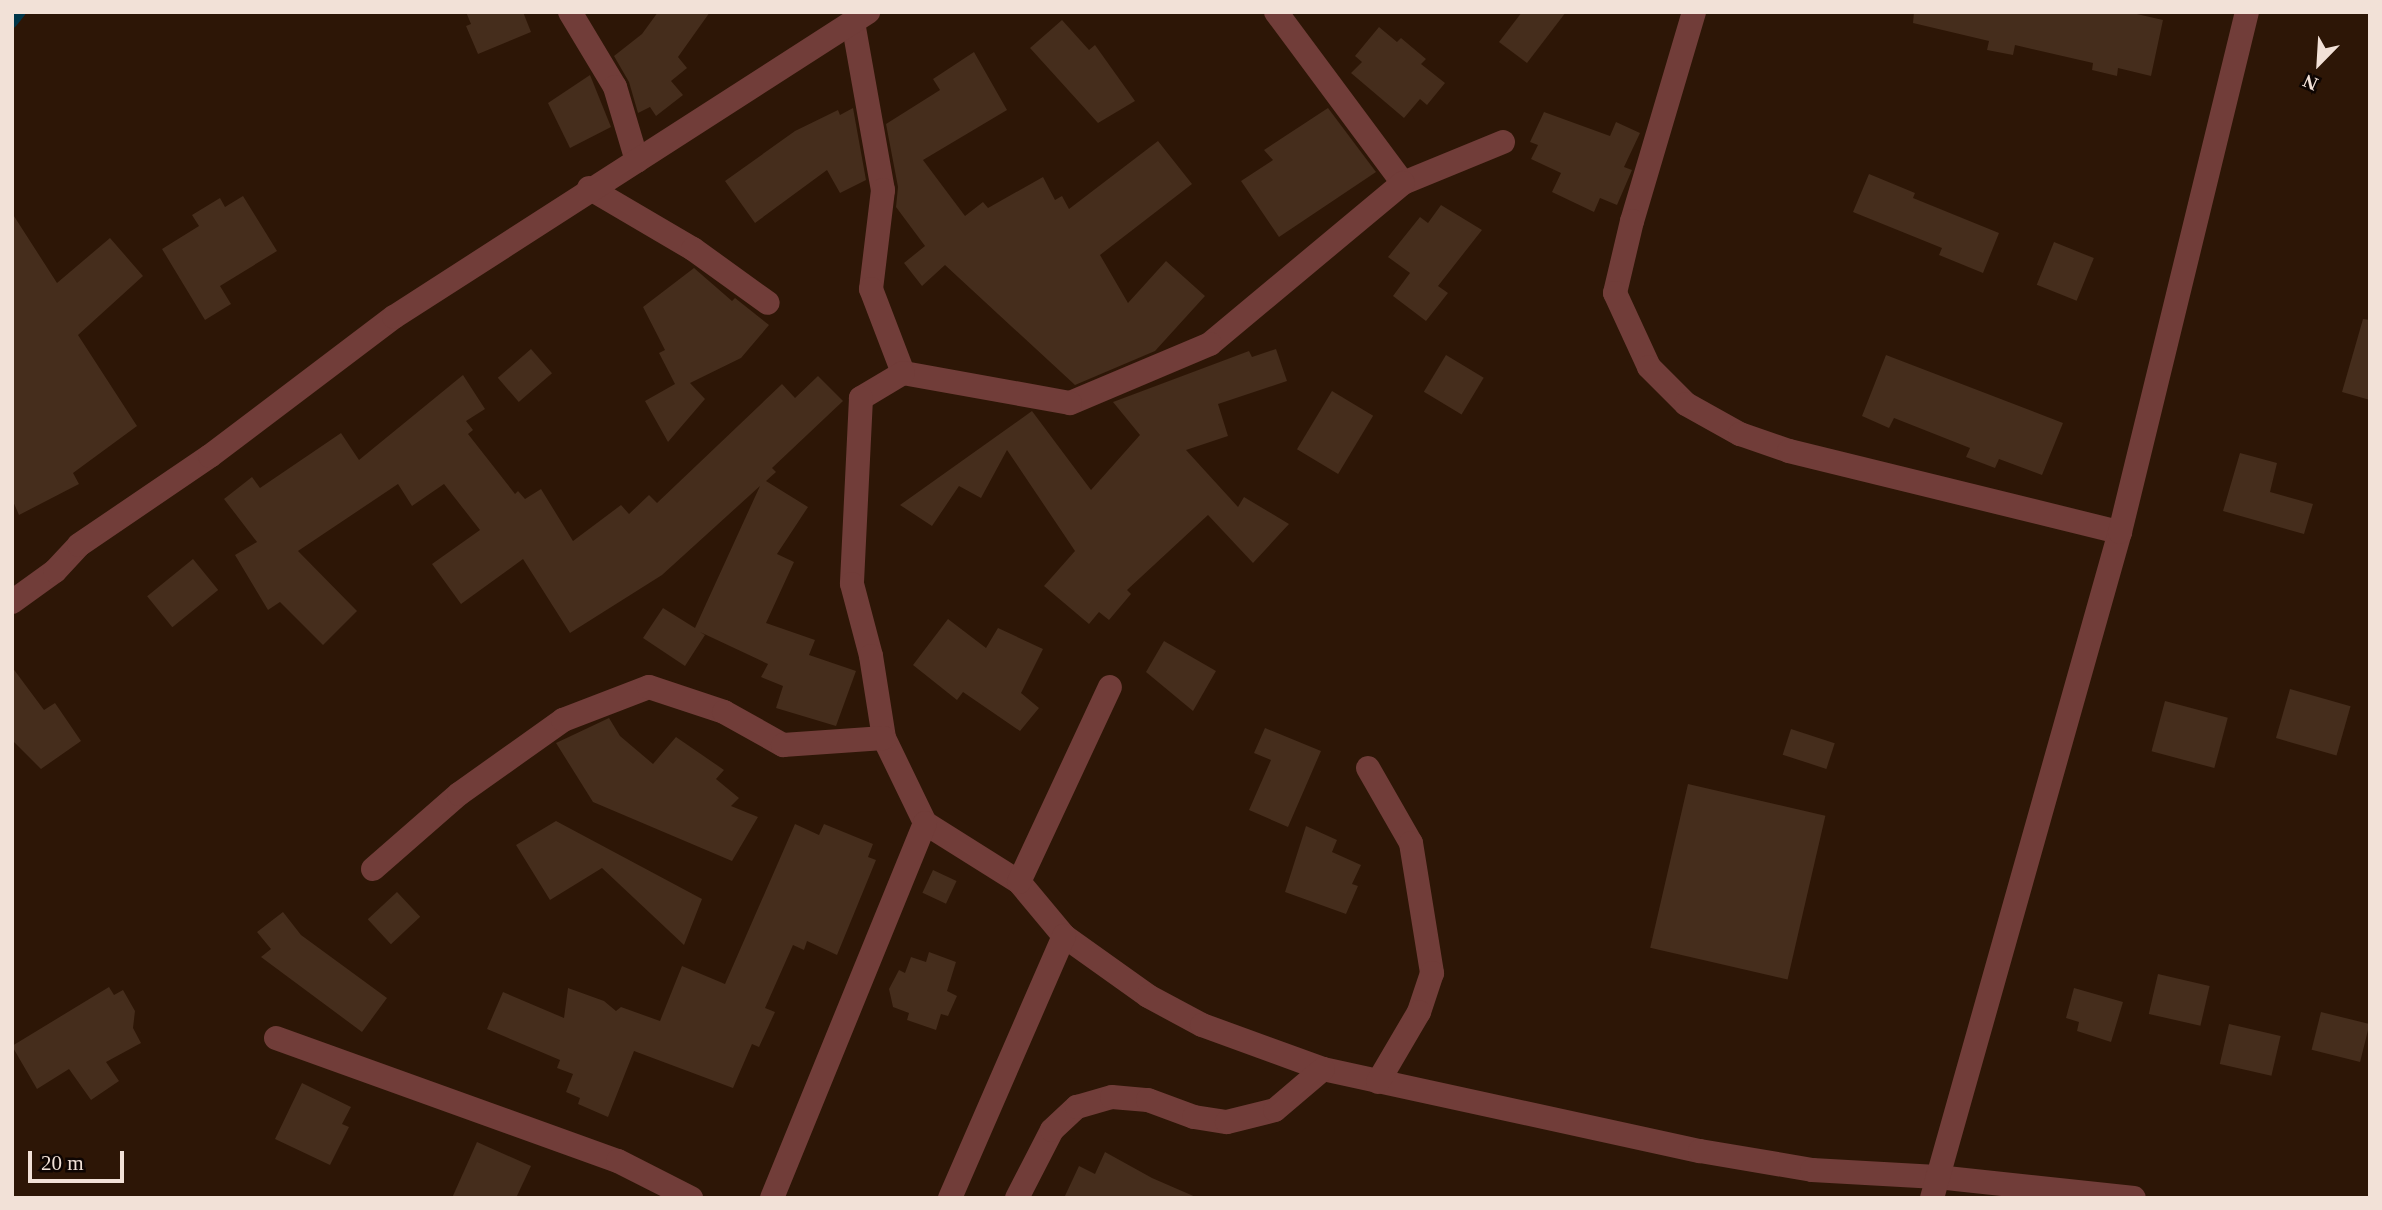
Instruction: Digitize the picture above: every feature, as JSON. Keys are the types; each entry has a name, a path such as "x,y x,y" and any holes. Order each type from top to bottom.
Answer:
{"street":[{"path":"570,12 615,87 637,161"},
{"path":"1276,12 1403,183"},
{"path":"1694,12 1632,221 1615,293 1649,367 1686,404 1740,434 1790,451 2120,532"},
{"path":"1935,1187 2120,532 2247,12"},
{"path":"12,602 55,571 79,545 210,456 394,317 589,188 637,161 861,17 883,190 871,289 903,373"},
{"path":"1503,142 1403,183 1210,344 1070,403 903,373 861,398 852,584 871,656 884,738 925,823 1019,882 1064,936 1111,972 1202,1025 1323,1069 1700,1151 1812,1170 1935,1187 2134,1198"},
{"path":"589,188 693,249 768,303"},
{"path":"373,869 459,794 562,720 649,687 724,712 783,744 884,738"},
{"path":"1019,882 1110,687"},
{"path":"1368,768 1410,843 1432,973 1419,1012 1377,1082"},
{"path":"772,1198 925,823"},
{"path":"950,1198 1064,936"},
{"path":"276,1038 618,1161 691,1198"},
{"path":"1017,1198 1052,1130 1077,1107 1112,1097 1148,1100 1194,1117 1227,1122 1275,1110 1323,1069"}],"building":[{"path":"466,12 523,12 531,32 478,54 466,26 471,24"},
{"path":"658,12 710,12 678,57 687,68 671,81 683,95 656,116 650,107 638,113 629,82 614,56 642,34"},
{"path":"1522,12 1566,12 1527,63 1499,42"},
{"path":"1914,12 2128,12 2163,20 2151,76 2118,68 2117,76 2092,70 2093,63 2015,45 2013,55 1987,50 1989,41 1913,23"},
{"path":"1062,20 1089,50 1095,45 1135,101 1098,123 1030,48"},
{"path":"1379,27 1397,42 1401,38 1426,59 1421,64 1445,83 1427,105 1420,99 1404,118 1351,73 1362,62 1355,56"},
{"path":"974,52 1007,110 923,160 965,216 983,202 988,208 1043,177 1055,200 1062,196 1069,209 1158,141 1192,184 1100,255 1128,303 1166,261 1205,296 1155,351 1075,385 945,265 922,286 904,263 925,246 896,207 898,187 886,124 940,90 933,79"},
{"path":"590,75 611,127 570,148 548,103"},
{"path":"853,108 866,180 840,193 827,170 755,223 725,181 795,131 838,110 840,115"},
{"path":"1328,108 1376,172 1279,237 1241,181 1273,160 1264,150"},
{"path":"1544,112 1610,136 1616,122 1640,133 1624,167 1632,170 1617,205 1600,198 1594,212 1552,192 1561,173 1531,159 1538,145 1530,142"},
{"path":"1869,174 1915,193 1913,198 1999,233 1983,273 1939,255 1942,248 1853,212"},
{"path":"243,196 277,251 220,286 231,304 205,320 162,249 199,226 192,215 220,198 225,207"},
{"path":"1441,205 1482,230 1438,286 1448,293 1426,321 1393,296 1410,273 1388,257 1420,217 1428,223"},
{"path":"12,213 57,283 110,238 143,276 78,335 137,426 73,473 79,484 19,515 12,499"},
{"path":"2054,242 2094,258 2077,301 2037,285"},
{"path":"694,268 732,301 735,298 769,325 741,358 690,383 705,399 668,442 645,401 675,384 659,353 665,350 643,307"},
{"path":"2363,319 2370,320 2370,400 2342,392"},
{"path":"531,349 552,373 519,402 498,378"},
{"path":"1276,349 1287,381 1218,404 1228,436 1186,450 1238,507 1244,497 1289,524 1253,563 1208,515 1127,590 1131,594 1109,620 1099,612 1089,624 1044,586 1075,551 1007,450 981,498 959,486 932,526 900,505 1032,411 1091,490 1140,435 1113,402 1249,351 1252,357"},
{"path":"1446,355 1484,378 1462,415 1424,392"},
{"path":"1886,355 2063,423 2042,475 1999,459 1995,468 1966,457 1970,448 1894,418 1889,428 1862,416"},
{"path":"463,375 485,409 466,421 473,430 468,434 515,494 518,491 525,499 541,489 573,541 621,505 629,514 649,495 657,503 782,384 795,398 818,376 843,401 772,468 776,472 766,481 808,507 777,554 794,562 766,623 815,640 809,655 856,671 836,726 776,708 783,686 761,677 768,664 700,632 705,635 685,666 643,638 663,608 695,628 760,486 662,575 570,633 523,559 461,604 432,564 480,530 444,484 412,506 398,484 298,551 357,611 323,645 280,602 268,610 235,555 257,542 224,499 252,477 260,488 341,433 359,460"},
{"path":"1332,391 1373,416 1338,474 1297,449"},
{"path":"2240,453 2277,463 2270,492 2313,504 2304,534 2223,511"},
{"path":"193,559 218,590 172,627 147,596"},
{"path":"948,619 986,648 998,628 1043,649 1021,693 1039,708 1020,731 963,692 957,700 913,665"},
{"path":"1164,641 1216,671 1193,711 1146,672"},
{"path":"12,667 44,710 55,703 81,741 41,769 12,740"},
{"path":"2290,689 2351,706 2337,755 2276,738"},
{"path":"2165,701 2228,718 2214,768 2152,751"},
{"path":"609,718 620,736 653,764 676,737 724,770 716,779 739,798 731,806 758,817 732,861 593,802 556,743"},
{"path":"1265,728 1321,751 1288,827 1249,810 1271,760 1254,753"},
{"path":"1791,729 1835,743 1826,769 1783,755"},
{"path":"1688,784 1825,816 1788,979 1650,948"},
{"path":"556,821 702,899 684,945 602,868 550,900 516,845"},
{"path":"795,824 819,835 824,824 873,844 868,857 876,860 837,955 807,941 804,950 793,945 765,1008 775,1012 759,1047 752,1044 733,1088 634,1051 608,1117 578,1104 580,1098 566,1092 573,1074 557,1068 560,1060 487,1029 503,992 564,1018 568,988 604,1001 616,1011 621,1007 660,1021 682,966 725,984"},
{"path":"1306,826 1337,840 1332,852 1361,865 1352,884 1358,886 1346,914 1285,892"},
{"path":"933,870 957,881 946,904 922,893"},
{"path":"397,892 420,917 391,944 368,919"},
{"path":"283,912 301,935 387,998 362,1032 261,957 271,949 257,932"},
{"path":"929,952 956,962 947,991 957,996 948,1016 941,1014 936,1030 907,1020 909,1013 893,1007 889,989 899,970 905,973 911,957 926,962"},
{"path":"2158,974 2210,986 2200,1026 2149,1014"},
{"path":"109,987 114,995 123,990 135,1011 133,1028 141,1043 106,1062 119,1081 91,1100 69,1069 37,1089 12,1046"},
{"path":"2074,988 2123,1002 2111,1042 2077,1031 2079,1022 2066,1018"},
{"path":"2321,1012 2370,1024 2360,1062 2312,1050"},
{"path":"2229,1024 2281,1036 2271,1076 2220,1064"},
{"path":"302,1083 351,1107 342,1124 349,1127 330,1165 275,1139"},
{"path":"477,1142 531,1166 516,1198 452,1198"},
{"path":"1105,1152 1152,1178 1198,1198 1064,1198 1079,1166 1095,1174"}],"waterway":[{"path":"12,23 21,12"}]}
